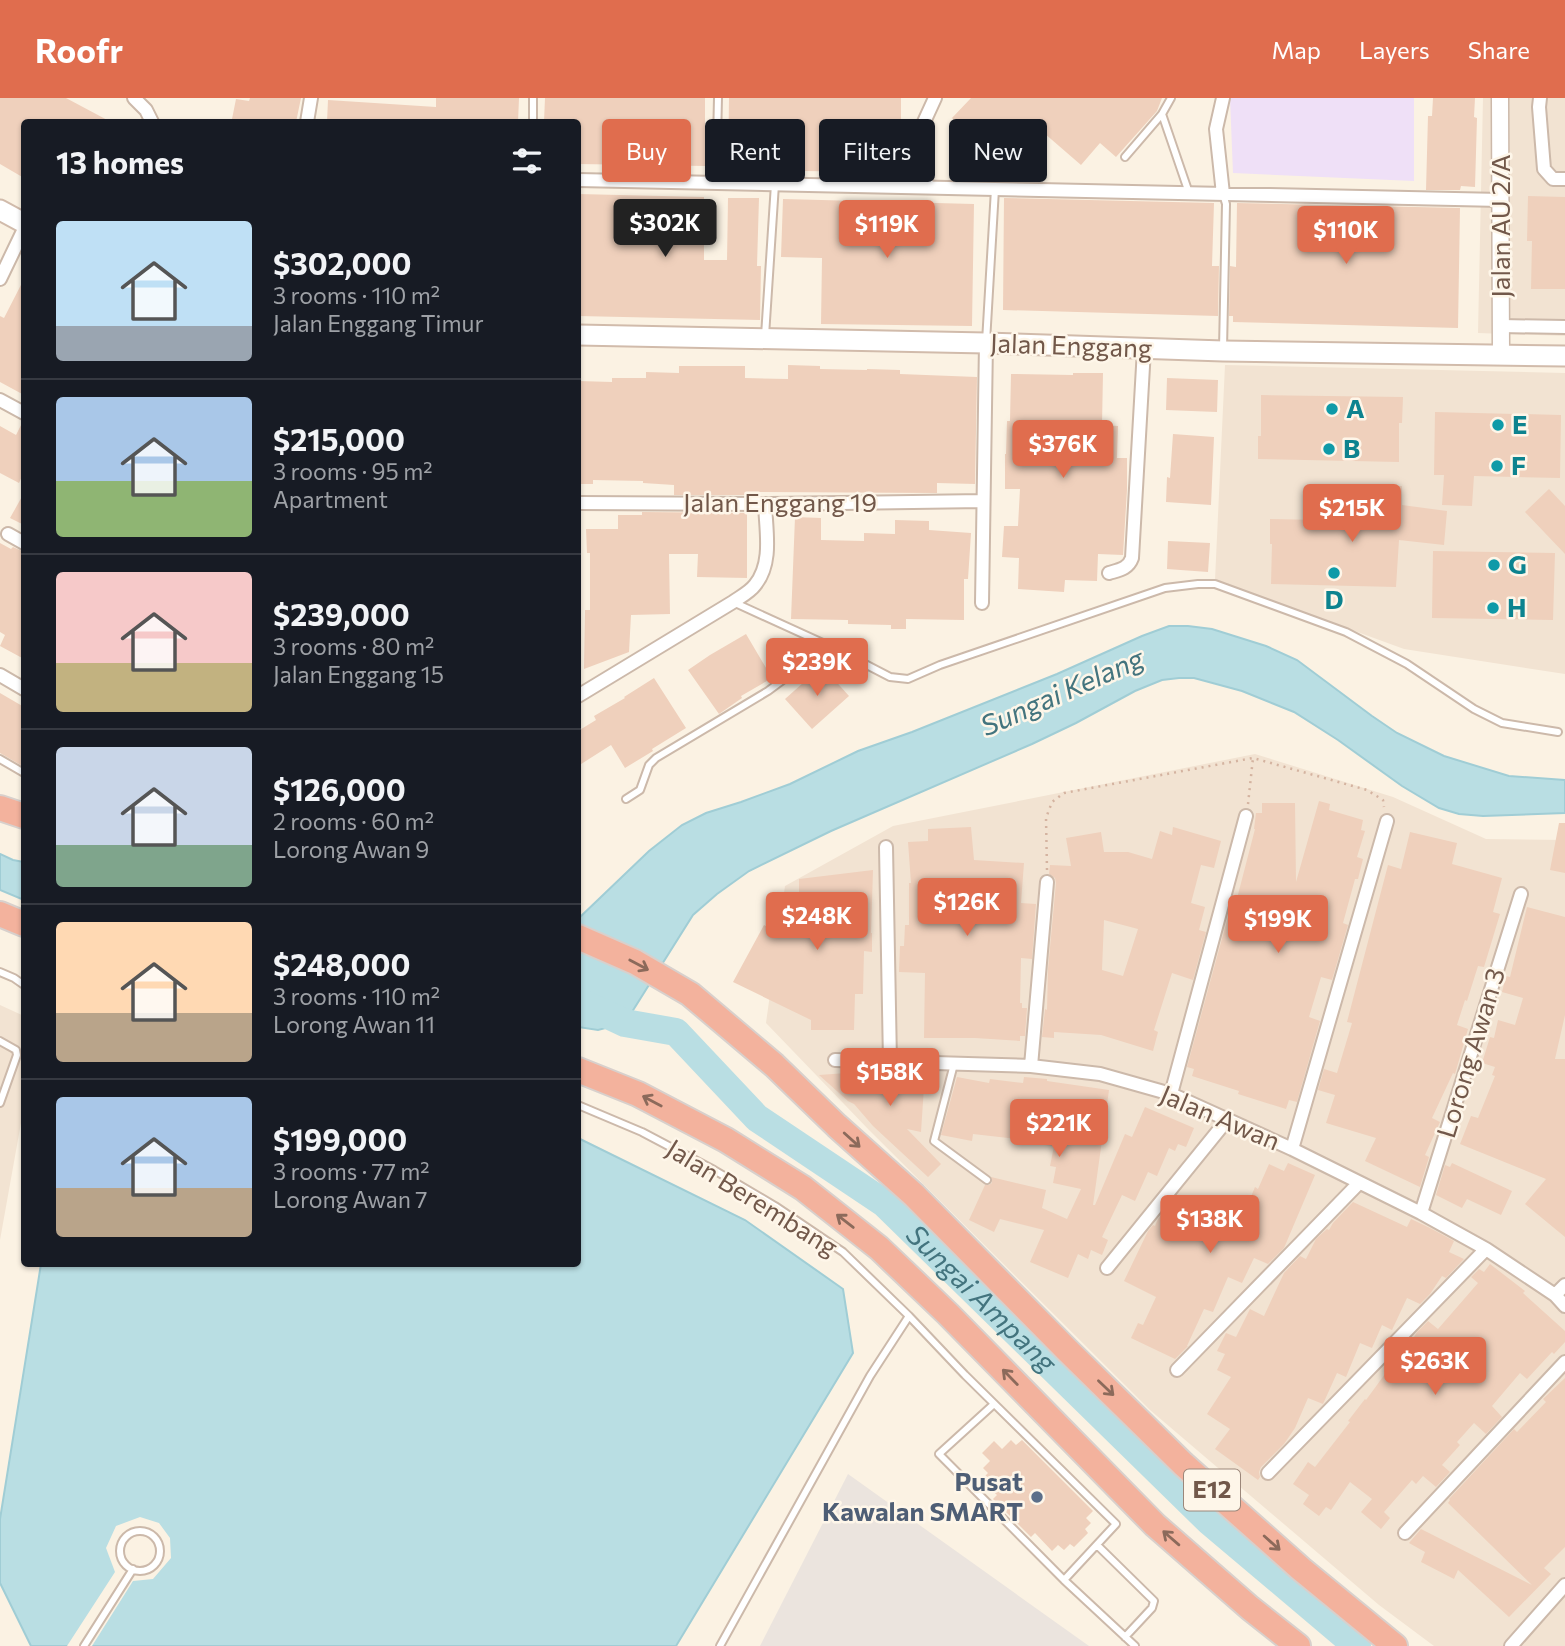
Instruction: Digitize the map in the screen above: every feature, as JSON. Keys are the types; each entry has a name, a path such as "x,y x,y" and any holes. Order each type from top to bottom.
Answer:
{"highway":[{"path":"0,808 21,815"},
{"path":"0,914 21,923"},
{"name":"E12","path":"581,938 635,962 690,994 774,1065 914,1195 1183,1464 1301,1569 1395,1646"},
{"name":"E12","path":"581,1071 638,1094 726,1140 803,1188 879,1248 948,1314 1155,1525 1298,1646"},
{"path":"1222,1583 1278,1646"}],"main road":[{"path":"0,210 21,221"},
{"name":"Jalan Enggang","path":"581,335 1223,351 1565,356"}],"street":[{"path":"134,98 150,119"},
{"path":"308,119 311,98"},
{"path":"927,187 922,149 924,122 935,98"},
{"path":"1223,98 1216,129 1223,194"},
{"name":"Jalan AU 2/A","path":"1500,98 1501,355"},
{"path":"1540,102 1544,169 1553,179 1565,179"},
{"path":"581,180 1501,200"},
{"path":"0,279 21,235"},
{"path":"1501,326 1565,327"},
{"path":"982,604 986,344"},
{"path":"1109,573 1126,567 1132,558 1144,349"},
{"path":"0,400 21,411"},
{"name":"Jalan Enggang 19","path":"581,503 983,501"},
{"path":"581,694 754,587 763,572 767,555 765,504"},
{"path":"8,534 21,541"},
{"path":"0,675 21,687"},
{"path":"1171,1094 1246,816"},
{"path":"1292,1149 1387,821"},
{"path":"886,847 890,1062"},
{"path":"1031,1066 1047,882"},
{"name":"Lorong Awan 3","path":"1421,1213 1521,894"},
{"name":"Jalan Awan","path":"835,1060 1031,1066 1100,1074 1171,1094 1292,1149 1421,1213 1486,1250 1555,1296 1565,1306"},
{"path":"1107,1268 1227,1120"},
{"path":"1177,1370 1359,1183"},
{"path":"1268,1473 1486,1250"},
{"path":"1555,1296 1565,1285"},
{"path":"1405,1533 1565,1362"},
{"path":"1511,1646 1565,1585"}],"lane":[{"path":"533,98 533,119"},
{"path":"716,183 718,98"},
{"path":"1125,157 1162,114 1171,98"},
{"path":"1162,114 1189,193"},
{"path":"765,339 775,184"},
{"path":"986,344 995,189"},
{"path":"1223,194 1226,204 1223,351"},
{"path":"733,602 890,677 908,679 940,665 1165,588 1215,584 1346,632 1407,664 1474,709 1502,723 1558,732"},
{"path":"626,799 640,790 649,765 656,758 768,691 803,665 826,657 836,649"},
{"path":"0,760 21,771"},
{"path":"0,972 21,983"},
{"path":"0,1041 16,1049 17,1055 0,1103"},
{"path":"954,1064 934,1141 987,1180"},
{"name":"Jalan Berembang","path":"581,1106 642,1132 775,1206 843,1252 909,1316 1116,1524 1064,1580"},
{"path":"720,1646 870,1376 909,1316"},
{"path":"994,1404 939,1454 1064,1580 1135,1646"},
{"path":"134,1532 148,1533 158,1542 160,1555 153,1566 146,1570 133,1569 123,1560 121,1546 134,1532"},
{"path":"1097,1545 1154,1601 1152,1608 1125,1637"},
{"path":"84,1646 133,1569"}],"path":[{"path":"1246,816 1253,758"},
{"path":"1047,882 1046,818 1052,802 1064,793 1253,758 1367,790 1382,800 1387,821"}],"shaded area":[{"path":"1230,98 1414,98 1414,181 1233,173"},
{"path":"1483,98 1565,98 1565,336 1478,333"},
{"path":"1225,365 1565,373 1565,674 1404,649 1215,580"},
{"path":"1255,754 1393,797 1486,839 1565,840 1565,1646 1434,1646 1379,1605 1150,1410 869,1130 766,1023 785,886 893,826"},
{"path":"0,1005 21,1015 21,1123 0,1240"},
{"path":"848,1474 1089,1646 760,1646"}],"water":[{"name":"Sungai Kelang","path":"1169,626 1188,626 1212,629 1266,646 1297,660 1397,733 1444,756 1509,776 1565,780 1565,813 1483,816 1459,814 1439,808 1294,712 1242,691 1194,678 1162,680 1032,744 831,831 749,871 693,915 625,1023 598,1030 581,1027 581,916 649,851 682,825 706,813 790,784 858,751 1057,674"},
{"path":"0,854 21,861 21,899 0,890"},
{"path":"581,1139 745,1220 843,1289 853,1353 676,1646 31,1646 0,1583 0,1519 41,1267 581,1267"}],"pier":[{"path":"140,1517 159,1523 170,1538 171,1558 153,1579 133,1581 92,1646 67,1646 115,1572 106,1548 116,1526"}],"building":[{"path":"0,98 66,98 105,119 21,119 21,176 0,164"},
{"path":"250,98 301,98 297,119 232,119 236,99 249,101"},
{"path":"436,98 519,98 518,119 327,119 328,100 436,107"},
{"path":"545,98 705,98 705,166 691,166 691,119 602,119 602,164 581,164 581,119 544,119"},
{"path":"729,98 901,98 901,119 819,119 819,171 805,171 805,119 729,119"},
{"path":"971,98 1162,98 1157,111 1116,157 1100,143 1081,165 1047,136 1047,119 952,118"},
{"path":"1433,98 1475,98 1475,187 1426,190 1428,116 1432,116"},
{"path":"581,194 704,197 704,260 727,260 728,198 759,198 757,266 761,266 760,320 581,316"},
{"path":"1528,196 1565,197 1565,289 1531,289 1532,241 1527,241"},
{"path":"1004,198 1214,203 1212,266 1219,266 1218,316 1003,310"},
{"path":"783,199 974,204 972,326 821,324 822,258 781,257"},
{"path":"1237,203 1460,208 1458,328 1233,322 1233,316 1229,316 1230,266 1236,267"},
{"path":"21,285 21,393 0,382 0,316 4,318"},
{"path":"788,365 820,366 820,369 900,370 900,374 977,377 975,484 937,483 937,493 749,492 748,495 674,495 674,485 643,481 593,480 593,484 581,484 581,381 612,382 612,378 646,378 646,372 679,373 679,366 745,366 745,378 788,379"},
{"path":"1103,373 1102,425 1118,426 1117,458 1127,458 1123,555 1098,554 1097,581 1065,580 1064,592 1018,589 1019,558 1002,557 1004,526 1018,526 1020,489 1005,489 1011,374"},
{"path":"1167,378 1218,380 1217,412 1166,410"},
{"path":"1261,395 1403,397 1402,423 1399,423 1399,462 1258,459"},
{"path":"1435,412 1561,415 1560,478 1474,476 1472,506 1442,505 1444,475 1434,475"},
{"path":"21,425 19,483 0,473 0,426 16,435"},
{"path":"1173,434 1214,437 1211,505 1166,502"},
{"path":"1374,486 1402,486 1402,505 1447,511 1444,545 1399,540 1396,587 1271,584 1270,519 1374,521"},
{"path":"1549,489 1565,506 1565,554 1525,512"},
{"path":"21,498 21,524 10,518"},
{"path":"642,512 747,513 747,578 697,577 698,554 669,554 670,614 631,615 629,652 584,669 585,610 590,610 590,553 587,553 586,529 618,529 618,515 642,515"},
{"path":"795,517 821,518 821,540 864,541 864,533 895,534 895,520 929,521 929,530 971,533 968,579 964,579 964,620 906,619 906,629 891,629 891,625 848,624 848,620 791,619"},
{"path":"1168,541 1210,543 1208,572 1167,569"},
{"path":"0,543 21,551 21,657 0,646 5,635 0,632"},
{"path":"1433,551 1555,553 1553,620 1432,618"},
{"path":"746,634 772,678 741,696 742,698 719,714 688,670"},
{"path":"822,666 849,696 812,729 785,699"},
{"path":"654,678 686,728 625,768 611,745 581,764 581,729 596,720 594,716"},
{"path":"0,693 21,705 21,765 0,753"},
{"path":"1319,801 1330,804 1329,810 1363,820 1361,830 1365,831 1357,857 1363,859 1343,923 1348,925 1332,980 1321,977 1309,1017 1320,1021 1297,1102 1289,1100 1286,1109 1192,1076 1194,1069 1187,1067 1230,909 1234,910 1255,829 1256,813 1262,813 1262,803 1295,803 1296,882"},
{"path":"1559,823 1565,823 1565,873 1550,870"},
{"path":"971,827 974,860 1024,863 1021,903 1036,904 1032,959 1021,958 1020,1003 1022,1008 1027,1008 1025,1036 1020,1036 1020,1041 924,1038 925,973 899,972 900,946 904,946 905,925 909,925 911,883 908,842 928,841 928,829"},
{"path":"1173,827 1221,841 1214,868 1201,865 1191,903 1205,907 1199,930 1206,932 1193,980 1172,973 1154,1030 1158,1032 1153,1051 1101,1035 1054,1032 1054,1038 1042,1037 1045,1009 1047,1010 1056,883 1055,878 1049,874 1050,865 1071,866 1066,838 1101,832 1104,852 1128,852 1152,859 1160,831 1172,835","holes":["1104,920 1138,929 1123,976 1102,970"]},
{"path":"1410,832 1457,843 1452,864 1502,878 1493,912 1500,914 1484,967 1478,966 1457,1025 1468,1029 1455,1074 1453,1073 1432,1118 1440,1122 1425,1155 1429,1157 1420,1187 1365,1161 1376,1138 1326,1123 1335,1095 1318,1090 1324,1069 1337,1073 1352,1023 1347,1022 1388,865 1401,869"},
{"path":"873,870 872,952 864,951 863,994 855,994 854,1030 811,1030 811,1020 733,982 764,925 783,936 799,912 799,879"},
{"path":"1527,907 1565,917 1565,1015 1555,1059 1565,1059 1565,1237 1525,1204 1546,1179 1460,1144 1471,1116 1478,1118 1495,1076 1492,1075 1495,1067 1482,1063 1490,1037 1494,1038 1498,1020 1515,1025 1523,998 1502,992 1506,976 1510,977"},
{"path":"888,1070 925,1072 921,1132 907,1129 941,1164 928,1177 873,1126 854,1104 819,1075"},
{"path":"957,1077 989,1083 990,1079 1023,1083 1024,1077 1109,1090 1093,1205 1125,1134 1132,1137 1145,1107 1194,1128 1186,1147 1178,1144 1175,1151 1169,1148 1157,1176 1148,1172 1135,1201 1122,1195 1102,1237 1108,1240 1102,1255 1091,1250 1088,1259 1078,1254 1068,1278 1030,1262 1044,1230 1000,1219 994,1232 969,1220 985,1185 992,1183 991,1177 1046,1190 1042,1208 1067,1219 1081,1189 1053,1183 1056,1167 1050,1166 1054,1146 973,1134 972,1141 941,1135"},
{"path":"1288,1163 1315,1175 1284,1248 1268,1264 1254,1258 1242,1283 1228,1277 1213,1312 1204,1309 1188,1346 1175,1359 1131,1338 1138,1323 1143,1325 1156,1297 1124,1281 1148,1231 1155,1226 1177,1196 1240,1223 1255,1187 1258,1189 1269,1164 1284,1171"},
{"path":"1452,1163 1512,1191 1501,1215 1467,1199 1462,1208 1436,1195 1445,1165 1450,1167"},
{"path":"1353,1202 1407,1227 1411,1219 1430,1228 1454,1241 1449,1252 1464,1259 1446,1278 1442,1276 1420,1304 1407,1298 1392,1330 1382,1325 1372,1348 1360,1343 1346,1377 1337,1373 1323,1404 1308,1398 1295,1428 1284,1444 1261,1467 1258,1480 1215,1449 1230,1429 1207,1414 1231,1377 1217,1370 1225,1354 1217,1351 1226,1333 1236,1337 1250,1309 1264,1316 1284,1273 1300,1256 1306,1259 1316,1239 1329,1230"},
{"path":"1490,1264 1525,1291 1523,1293 1565,1331 1565,1342 1527,1379 1520,1373 1492,1406 1502,1417 1486,1434 1474,1423 1457,1442 1460,1445 1442,1465 1450,1472 1436,1487 1423,1476 1416,1484 1412,1480 1384,1512 1390,1518 1381,1529 1361,1512 1372,1499 1350,1482 1331,1510 1326,1507 1319,1516 1303,1504 1309,1495 1293,1484 1308,1462 1315,1467 1385,1374 1389,1377 1417,1339 1414,1337 1417,1332 1428,1321 1438,1329 1478,1283 1471,1277 1479,1269 1484,1272"},
{"path":"1565,1378 1565,1547 1544,1568 1551,1574 1509,1617 1458,1570 1454,1579 1421,1562 1425,1552 1409,1543 1421,1529 1532,1585 1448,1503 1514,1429 1517,1432 1546,1402 1543,1399"},
{"name":"Pusat Kawalan SMART","path":"1011,1440 1016,1445 1022,1440 1093,1511 1086,1518 1091,1523 1085,1529 1088,1533 1074,1547 1070,1544 1064,1550 1058,1545 1052,1551 1035,1533 1031,1537 993,1499 997,1495 981,1480 988,1473 983,1468 990,1461 982,1453 994,1441 1002,1449"}],"waterway":[{"name":"Sungai Ampang","path":"581,1002 625,1023 676,1032 757,1118 884,1203 1209,1521 1357,1646"}],"place":[{"name":"A","path":"1332,409"},
{"name":"E","path":"1498,425"},
{"name":"B","path":"1329,449"},
{"name":"F","path":"1497,466"},
{"name":"G","path":"1494,565"},
{"name":"D","path":"1334,573"},
{"name":"H","path":"1493,608"},
{"name":"Pusat Kawalan SMART","path":"1037,1497"}]}
